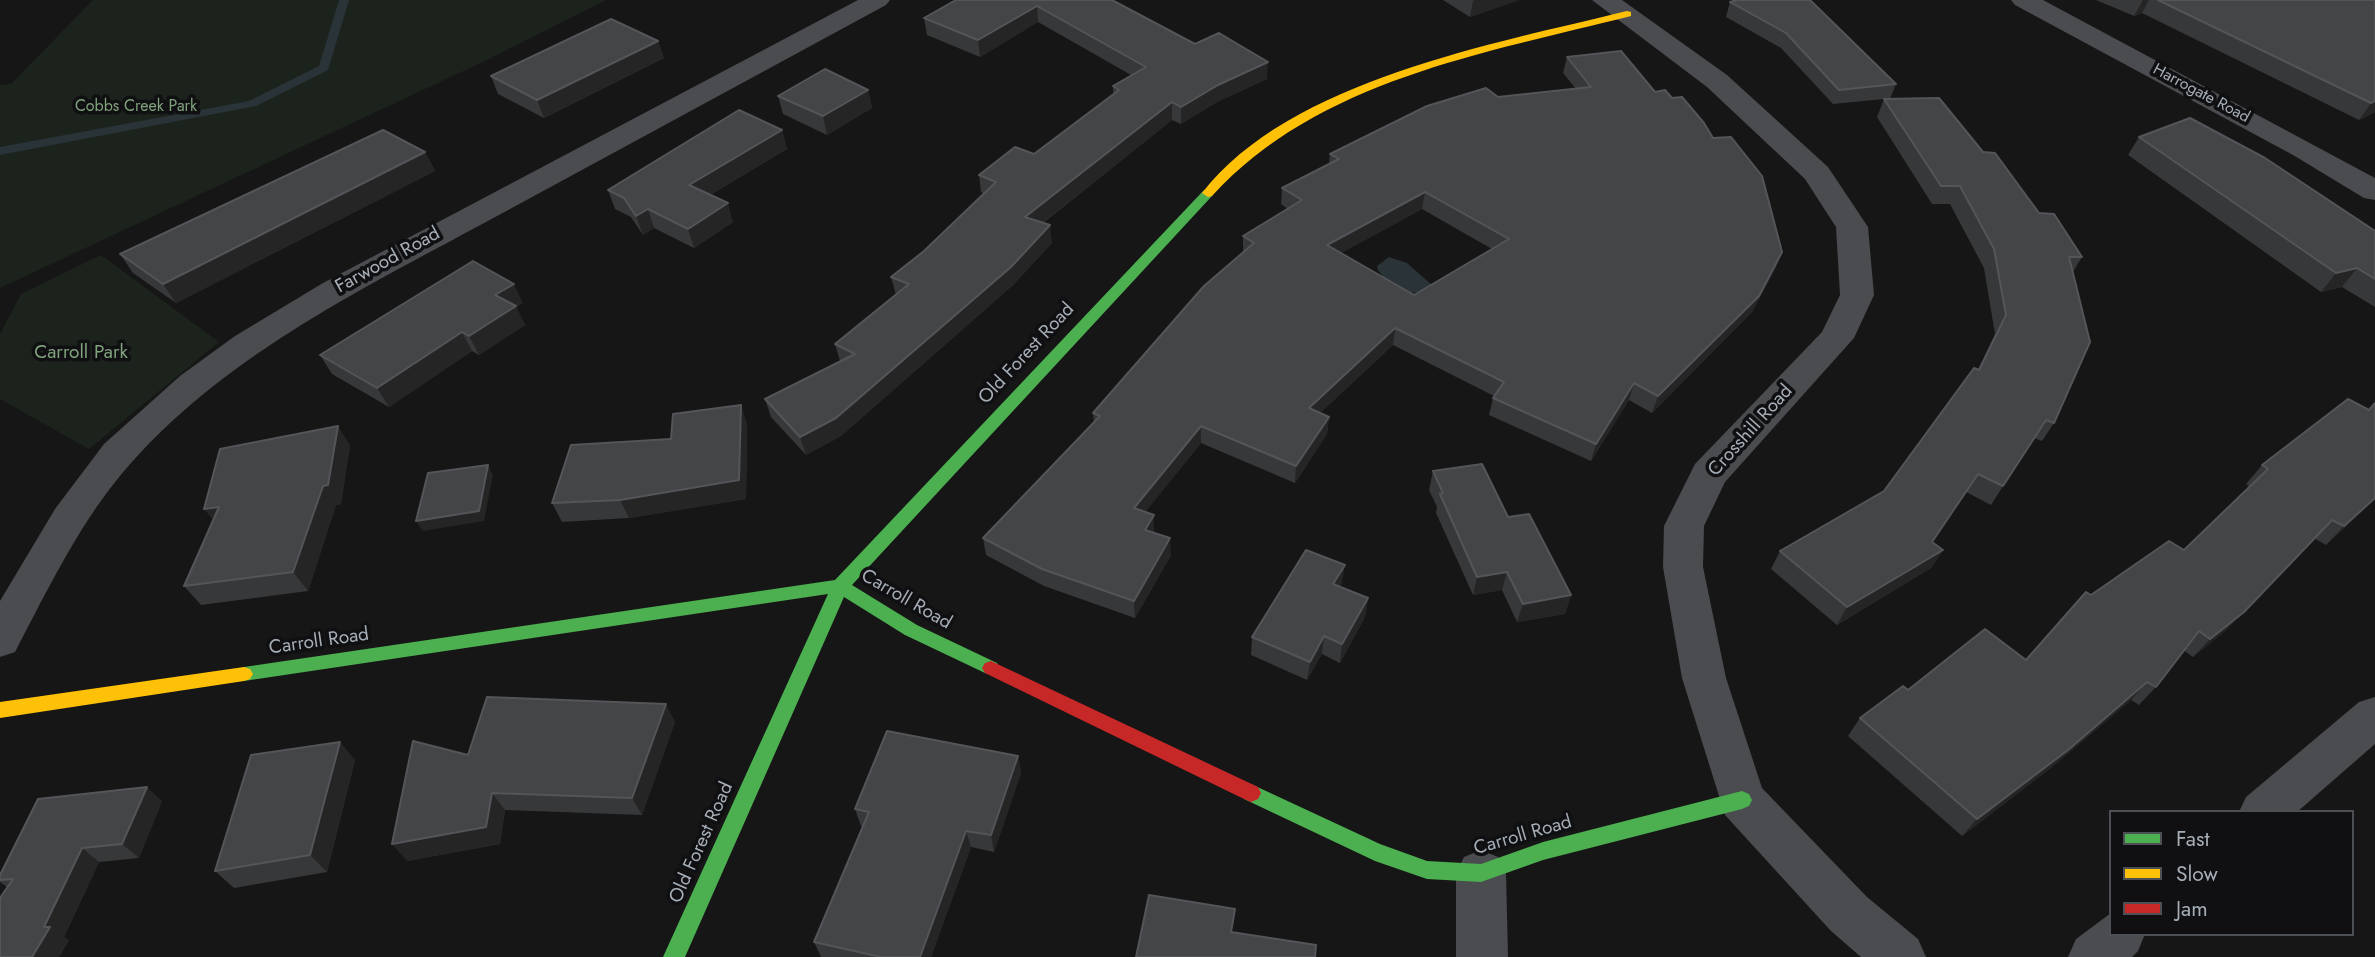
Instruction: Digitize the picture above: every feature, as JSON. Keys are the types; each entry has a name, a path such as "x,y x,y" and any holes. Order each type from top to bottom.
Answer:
{"street":[{"name":"Farwood Road","path":"0,640 83,498 116,455 213,370 272,327 358,277 877,0"},
{"name":"Harrogate Road","path":"2024,0 2280,136 2375,191"},
{"name":"Old Forest Road","path":"674,957 840,586 1181,219 1246,155 1318,110 1394,77 1616,7"},
{"name":"Crosshill Road","path":"1616,7 1717,81 1817,173 1852,227 1857,295 1836,338 1709,474 1684,526 1684,567 1704,678 1742,800 1849,914 1900,957"},
{"name":"Carroll Road","path":"0,710 840,586 911,630 1375,852 1427,870 1481,873 1543,851 1742,800"},
{"path":"2265,810 2375,716"},
{"path":"1481,873 1482,957"},
{"path":"2094,957 2118,936"}],"green space":[{"name":"Cobbs Creek Park","path":"93,0 606,0 489,59 0,288 0,85 11,84"},
{"name":"Carroll Park","path":"101,255 219,342 89,449 0,399 0,334 21,294"}],"shaded area":[{"path":"1389,257 1407,263 1432,285 1425,290 1410,293 1396,288 1377,266"}],"building":[{"path":"956,0 1112,0 1195,44 1219,33 1268,62 1218,85 1181,107 1172,102 1025,217 1050,225 1011,267 836,418 800,437 765,399 855,354 835,344 909,284 891,277 924,251 996,182 979,175 1015,147 1034,154 1119,90 1113,86 1146,67 1037,6 978,40 924,18"},
{"path":"1810,0 1896,84 1839,90 1786,33 1730,2"},
{"path":"2158,0 2375,0 2375,101 2371,103"},
{"path":"611,19 658,41 537,100 491,76"},
{"path":"1621,51 1655,92 1665,90 1672,98 1682,97 1713,138 1731,137 1762,176 1782,252 1759,296 1658,396 1634,383 1596,444 1493,398 1504,382 1395,328 1309,408 1329,417 1296,466 1201,426 1134,508 1154,515 1145,530 1170,538 1134,601 1042,569 983,538 1100,416 1093,413 1204,286 1254,243 1243,236 1302,200 1282,188 1339,159 1330,154 1427,106 1486,88 1498,97 1591,87 1567,57","holes":["1425,192 1509,239 1414,295 1327,245"]},
{"path":"825,69 868,90 823,116 778,96"},
{"path":"1939,98 1983,152 1995,153 2039,213 2054,214 2082,257 2069,257 2090,342 2054,423 2046,420 2003,486 1978,474 1932,542 1943,550 1847,607 1780,551 1884,491 1974,368 1979,370 2006,315 1994,249 1960,186 1941,186 1884,99"},
{"path":"739,110 782,130 689,185 728,203 688,229 648,209 636,216 624,198 608,190"},
{"path":"2190,118 2265,158 2375,231 2375,279 2357,268 2336,273 2139,137"},
{"path":"383,130 425,152 163,284 120,254"},
{"path":"473,261 514,284 495,295 516,306 469,336 462,332 377,388 320,355"},
{"path":"2348,399 2369,410 2375,403 2375,498 2344,526 2332,520 2244,612 2210,639 2199,631 2156,687 2147,682 2068,750 1977,819 1860,718 1903,686 1908,690 1985,629 2026,660 2086,592 2091,595 2169,541 2184,550 2268,469 2262,465"},
{"path":"741,405 739,480 620,500 552,503 571,445 671,439 673,414"},
{"path":"338,426 328,485 323,486 293,572 184,586 219,507 204,509 220,449"},
{"path":"1482,464 1508,517 1529,514 1571,595 1523,604 1507,572 1477,577 1440,494 1443,493 1433,471"},
{"path":"488,465 479,511 416,521 428,473"},
{"path":"1306,550 1345,565 1333,584 1368,598 1342,644 1324,636 1310,662 1252,637"},
{"path":"487,697 666,704 632,798 492,793 486,827 392,844 413,741 468,755"},
{"path":"887,731 1018,756 991,835 966,831 920,957 881,957 814,942 869,812 855,809"},
{"path":"340,742 310,855 215,871 251,755"},
{"path":"147,787 122,844 82,848 44,927 50,927 32,957 0,957 0,898 13,879 0,880 0,875 38,799"},
{"path":"1149,895 1235,909 1231,932 1316,945 1315,957 1136,957"}],"waterway":[{"path":"0,151 252,104 324,68 344,0"}],"traffic: fast":[{"path":"674,957 840,586 1208,193"},
{"path":"244,674 840,586 911,630 991,668"},
{"path":"1251,793 1375,852 1427,870 1481,873 1543,851 1742,800"}],"traffic: slow":[{"path":"1208,193 1246,155 1286,127 1331,103 1428,66 1627,14"},
{"path":"0,710 244,674"}],"traffic: jam":[{"path":"991,668 1251,793"}]}
